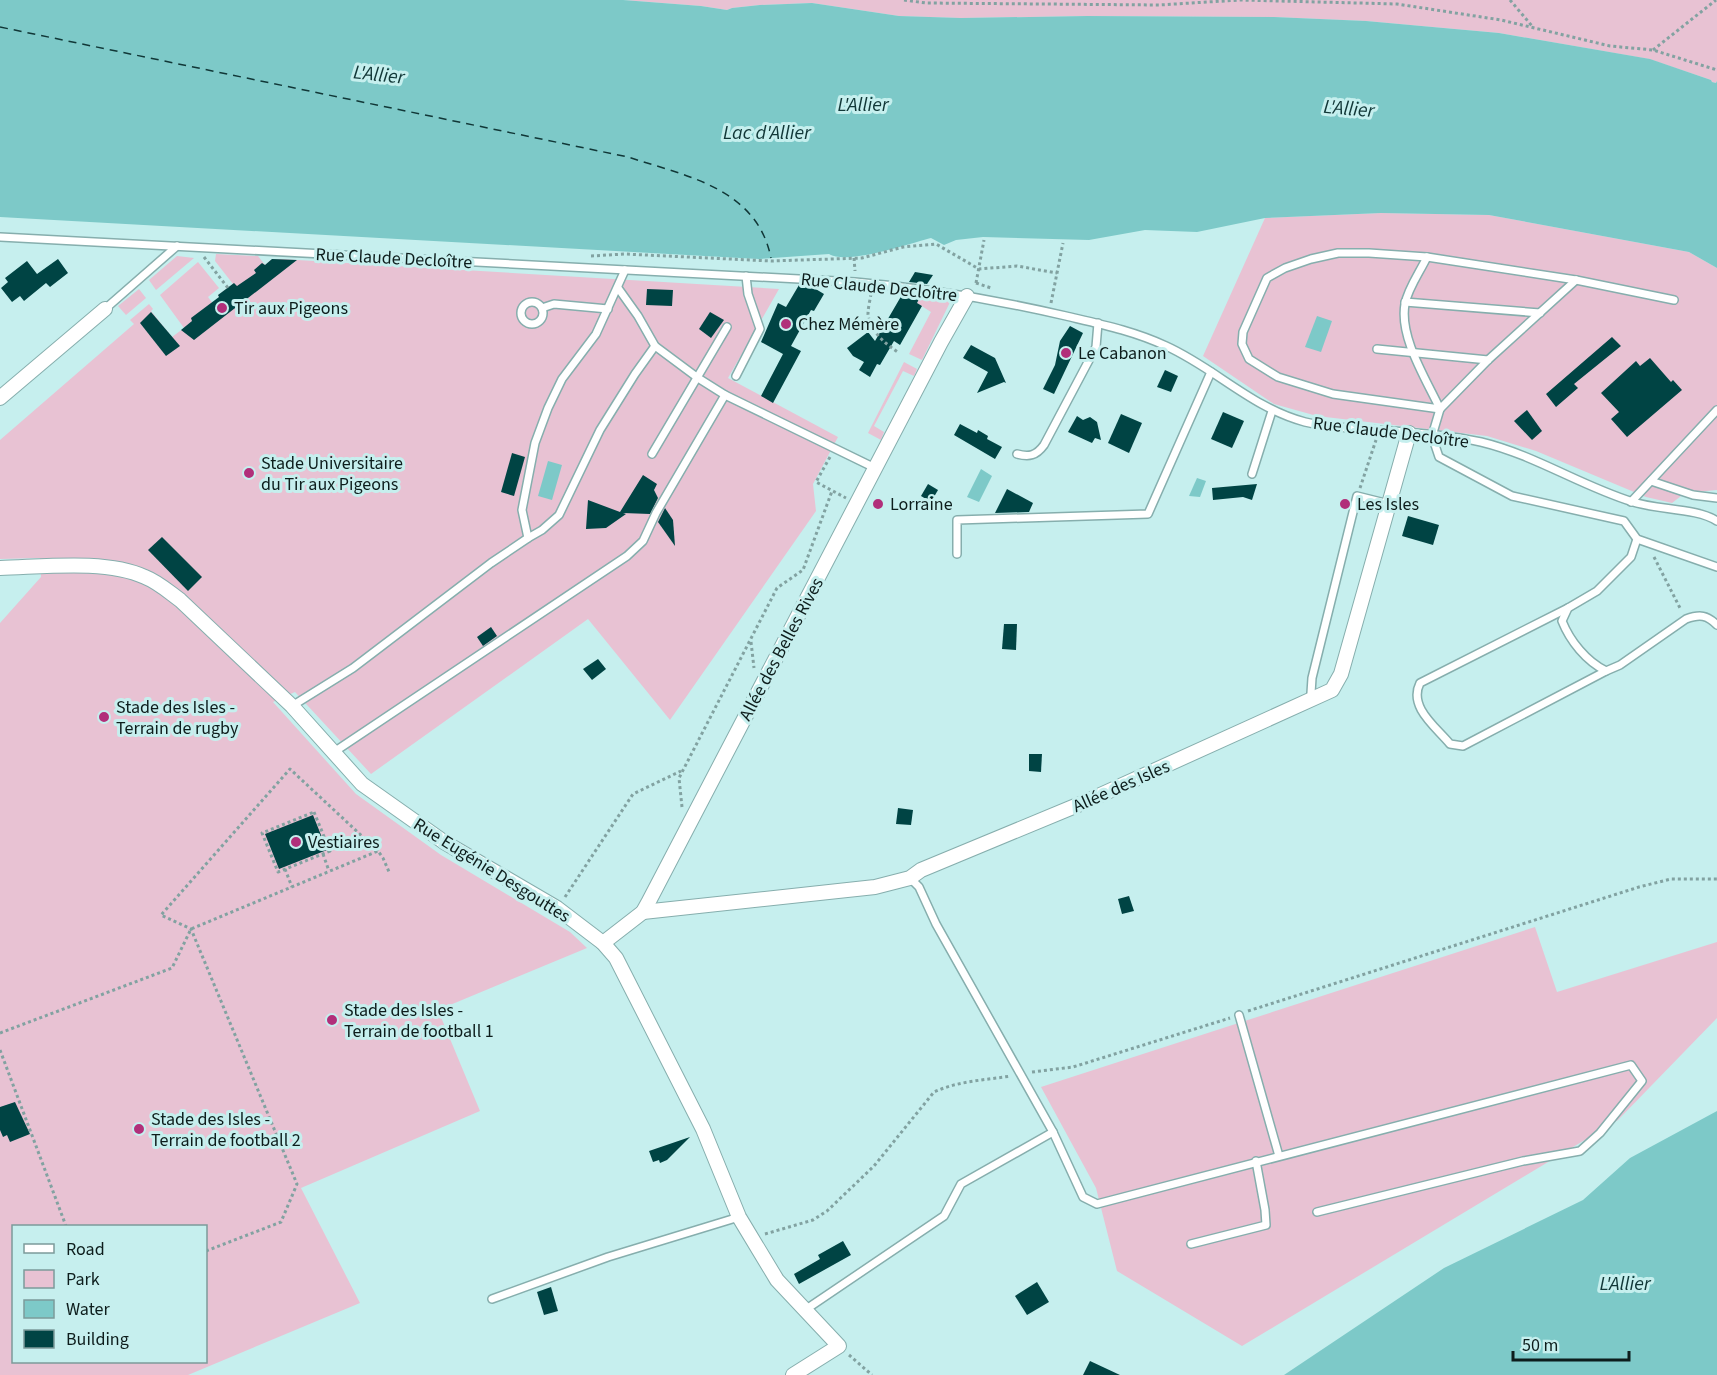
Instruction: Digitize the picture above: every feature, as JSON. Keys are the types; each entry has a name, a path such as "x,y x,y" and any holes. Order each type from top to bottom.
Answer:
{"street":[{"name":"Allée des Belles Rives","path":"603,943 643,912 967,296"},
{"path":"0,398 105,309"},
{"name":"Allée des Isles","path":"643,912 875,887 910,878 921,870 1085,802 1332,690 1341,674 1409,433"},
{"name":"Rue Eugénie Desgouttes","path":"0,568 104,566 127,570 145,577 180,600 292,706 362,784 444,843 557,908 603,943 616,958 703,1129 739,1217 777,1280 838,1346"},
{"path":"794,1375 838,1346"}],"lane":[{"name":"Rue Claude Decloître","path":"0,237 746,276 872,284 967,296 1042,310 1139,334 1169,347 1272,411 1324,426 1482,442 1521,455 1630,502 1660,509 1700,514 1717,521"},
{"path":"105,309 177,246"},
{"path":"1440,409 1333,394 1278,377 1249,359 1242,344 1243,332 1267,278 1285,268 1311,259 1338,253 1369,253 1427,258 1576,280 1674,300"},
{"path":"1427,258 1405,302 1403,321 1413,352 1440,409"},
{"path":"528,538 522,510 536,443 548,408 562,379 596,334 625,270"},
{"path":"736,376 760,329 748,294 746,276"},
{"path":"1576,280 1488,360 1440,409 1432,436 1439,457 1512,495 1624,521 1637,538 1717,567"},
{"path":"618,288 638,316 655,346 698,378 725,395 876,468"},
{"path":"1405,302 1540,312"},
{"path":"542,308 554,303 608,309"},
{"path":"1017,454 1034,455 1044,445 1096,347 1098,323"},
{"path":"652,454 727,327"},
{"path":"292,706 353,668 491,563 542,530 559,515 600,430 655,346"},
{"path":"1377,349 1488,360"},
{"path":"957,554 957,520 1148,514 1211,372"},
{"path":"334,752 627,556 643,541 656,513 725,395"},
{"path":"1630,502 1717,410"},
{"path":"1252,474 1272,411"},
{"path":"1650,481 1693,495 1717,498"},
{"path":"1314,699 1311,693 1312,678 1357,496 1389,504"},
{"path":"1637,538 1631,557 1597,591 1420,683 1416,691 1417,706 1450,744 1463,746 1620,665 1686,619 1698,615 1709,617 1717,625"},
{"path":"1568,608 1562,621 1568,635 1594,664 1606,671"},
{"path":"910,878 919,887 936,924 1053,1132 1083,1197 1097,1204 1631,1065 1642,1081 1600,1133 1580,1151 1523,1161 1317,1212"},
{"path":"1239,1015 1279,1156"},
{"path":"805,1310 944,1216 961,1184 1053,1132"},
{"path":"1191,1244 1266,1224 1256,1161"},
{"path":"492,1299 608,1257 739,1217"}],"path":[{"path":"904,0 926,3 1148,5 1240,0 1397,4 1501,20 1610,46 1653,50 1717,70"},
{"path":"1510,0 1533,28"},
{"path":"1653,50 1716,0"},
{"path":"976,283 984,240"},
{"path":"1052,299 1063,243"},
{"path":"590,256 625,254 771,259 862,258 903,247 936,244 979,269 1017,266 1057,273"},
{"path":"196,246 228,288"},
{"path":"872,284 868,315 875,331 884,342 899,353"},
{"path":"1357,496 1380,430"},
{"path":"689,825 684,820 679,778 682,770 777,588 803,570 832,491"},
{"path":"1637,538 1651,550 1686,619"},
{"path":"751,640 754,672"},
{"path":"207,1251 281,1222 297,1184 191,929 161,915 290,769 378,851 390,874"},
{"path":"557,908 633,794 682,770"},
{"path":"314,812 330,851 322,854 278,872 262,833 314,812"},
{"path":"0,1033 172,968 191,929 378,851"},
{"path":"322,854 329,871"},
{"path":"285,869 292,886"},
{"path":"753,1240 764,1234 813,1220 827,1211 874,1166 934,1092 945,1087 1073,1067 1639,887 1671,879 1717,879"},
{"path":"0,1050 65,1225"},
{"path":"838,1346 872,1375"}],"green space":[{"path":"623,0 1717,0 1717,81 1712,82 1649,59 1499,33 1366,21 1274,17 961,18 899,16 812,3 760,5 727,10"},
{"path":"1381,213 1489,215 1689,252 1717,268 1717,490 1685,493 1672,503 1646,497 1536,451 1487,436 1317,416 1274,404 1203,356 1265,218"},
{"path":"216,254 258,256 265,265 271,260 281,259 779,289 728,378 838,437 813,484 816,511 670,720 588,619 371,774 295,692 273,702 356,794 441,855 570,932 587,948 438,1010 480,1111 301,1188 360,1303 188,1375 0,1375 0,623 41,577 40,558 0,559 0,440 134,324 130,320 149,304 153,309 151,311 172,337 184,328 160,295 198,262 219,288 208,297 214,305 218,295 233,284 215,261"},
{"path":"177,256 194,258 156,290 149,280"},
{"path":"139,289 146,298 126,315 118,306"},
{"path":"922,294 952,298 922,360 909,354 931,312 917,303"},
{"path":"904,362 917,369 914,376 903,371 874,426 884,432 881,440 868,433"},
{"path":"1535,927 1557,992 1717,942 1717,1018 1618,1120 1242,1346 1117,1271 1096,1188 1041,1087"}],"water":[{"name":"Lac d'Allier","path":"0,0 623,0 727,10 760,5 812,3 899,16 961,18 1274,17 1366,21 1499,33 1650,59 1712,82 1717,81 1717,268 1689,252 1489,215 1381,213 1265,218 1197,232 1145,230 1089,240 983,237 956,240 944,245 931,238 894,249 850,257 829,254 759,259 0,217"},
{"path":"1317,316 1332,321 1321,352 1305,347"},
{"path":"548,461 562,465 552,500 538,496"},
{"path":"981,469 992,476 979,502 967,497"},
{"path":"1197,478 1206,481 1200,497 1189,496"},
{"name":"L'Allier","path":"1717,1111 1717,1375 1284,1375 1444,1268 1583,1200 1630,1158"}],"building":[{"path":"58,259 68,273 50,287 46,283 24,301 20,296 12,302 1,288 8,282 5,278 27,261 37,274"},
{"name":"Tir aux Pigeons","path":"272,259 297,260 194,340 181,330 192,321 191,318 219,297 218,295 234,283 237,286 256,273 254,270 262,263 265,265"},
{"path":"915,272 933,275 927,284 909,282"},
{"path":"799,285 809,285 824,294 814,311 811,310 791,346 801,351 773,403 761,396 783,354 761,342 778,303 786,307"},
{"path":"647,289 673,290 672,306 646,305"},
{"path":"903,293 921,295 917,303 922,306 900,345 894,341 870,377 859,370 864,362 853,356 847,348 868,332 875,341"},
{"path":"151,312 180,346 166,356 140,323"},
{"path":"710,312 724,320 711,338 699,329"},
{"name":"Le Cabanon","path":"1070,326 1083,333 1054,394 1043,389 1055,365 1060,341"},
{"path":"1612,337 1621,346 1574,384 1578,388 1556,407 1546,394"},
{"path":"971,345 995,358 1006,383 977,393 988,372 963,358"},
{"path":"1650,358 1671,382 1673,380 1682,390 1627,437 1611,419 1619,412 1601,393 1636,361 1640,366"},
{"path":"1165,370 1178,376 1171,392 1157,387"},
{"path":"1527,410 1542,431 1532,440 1514,421"},
{"path":"1223,412 1244,421 1232,448 1211,439"},
{"path":"1121,414 1142,423 1129,453 1108,443"},
{"path":"1077,416 1083,420 1090,417 1097,422 1101,440 1095,438 1092,443 1068,432"},
{"path":"960,424 977,433 978,430 988,436 987,439 1002,447 995,459 954,435"},
{"path":"512,453 525,457 514,496 501,492"},
{"path":"643,475 657,484 654,490 658,498 650,514 623,513 626,514 606,528 586,529 588,500 620,512"},
{"path":"928,484 938,490 931,502 921,496"},
{"path":"1257,484 1252,500 1243,497 1213,500 1212,488"},
{"path":"1007,489 1033,503 1029,512 995,513"},
{"path":"665,508 673,520 675,546 658,522"},
{"path":"1408,516 1439,525 1433,545 1402,536"},
{"path":"162,537 202,577 188,591 148,550"},
{"path":"1004,624 1017,624 1016,650 1002,649"},
{"path":"491,627 497,636 483,646 477,637"},
{"path":"598,659 606,669 592,680 583,669"},
{"path":"1029,754 1042,754 1041,772 1029,771"},
{"path":"898,808 913,810 911,825 896,824"},
{"name":"Vestiaires","path":"313,815 327,850 279,869 265,834"},
{"path":"1129,896 1134,911 1122,914 1118,899"},
{"path":"15,1102 30,1134 10,1142 7,1135 3,1137 0,1130 0,1107"},
{"path":"690,1137 667,1160 660,1163 659,1160 653,1162 649,1151"},
{"path":"843,1241 851,1255 799,1284 794,1274 820,1259 818,1255"},
{"path":"1037,1282 1049,1302 1027,1315 1015,1296"},
{"path":"551,1287 558,1311 544,1315 537,1292"},
{"path":"1090,1361 1120,1375 1083,1375"}],"ferry route":[{"path":"0,27 628,157 695,179 735,200 751,215 763,234 771,258"}],"place":[{"name":"Tir aux Pigeons","path":"222,308"},
{"name":"Chez Mémère","path":"786,324"},
{"name":"Le Cabanon","path":"1066,353"},
{"name":"Stade Universitaire du Tir aux Pigeons","path":"249,473"},
{"name":"Lorraine","path":"878,504"},
{"name":"Les Isles","path":"1345,504"},
{"name":"Stade des Isles - Terrain de rugby","path":"104,717"},
{"name":"Vestiaires","path":"296,842"},
{"name":"Stade des Isles - Terrain de football 1","path":"332,1020"},
{"name":"Stade des Isles - Terrain de football 2","path":"139,1129"}]}
